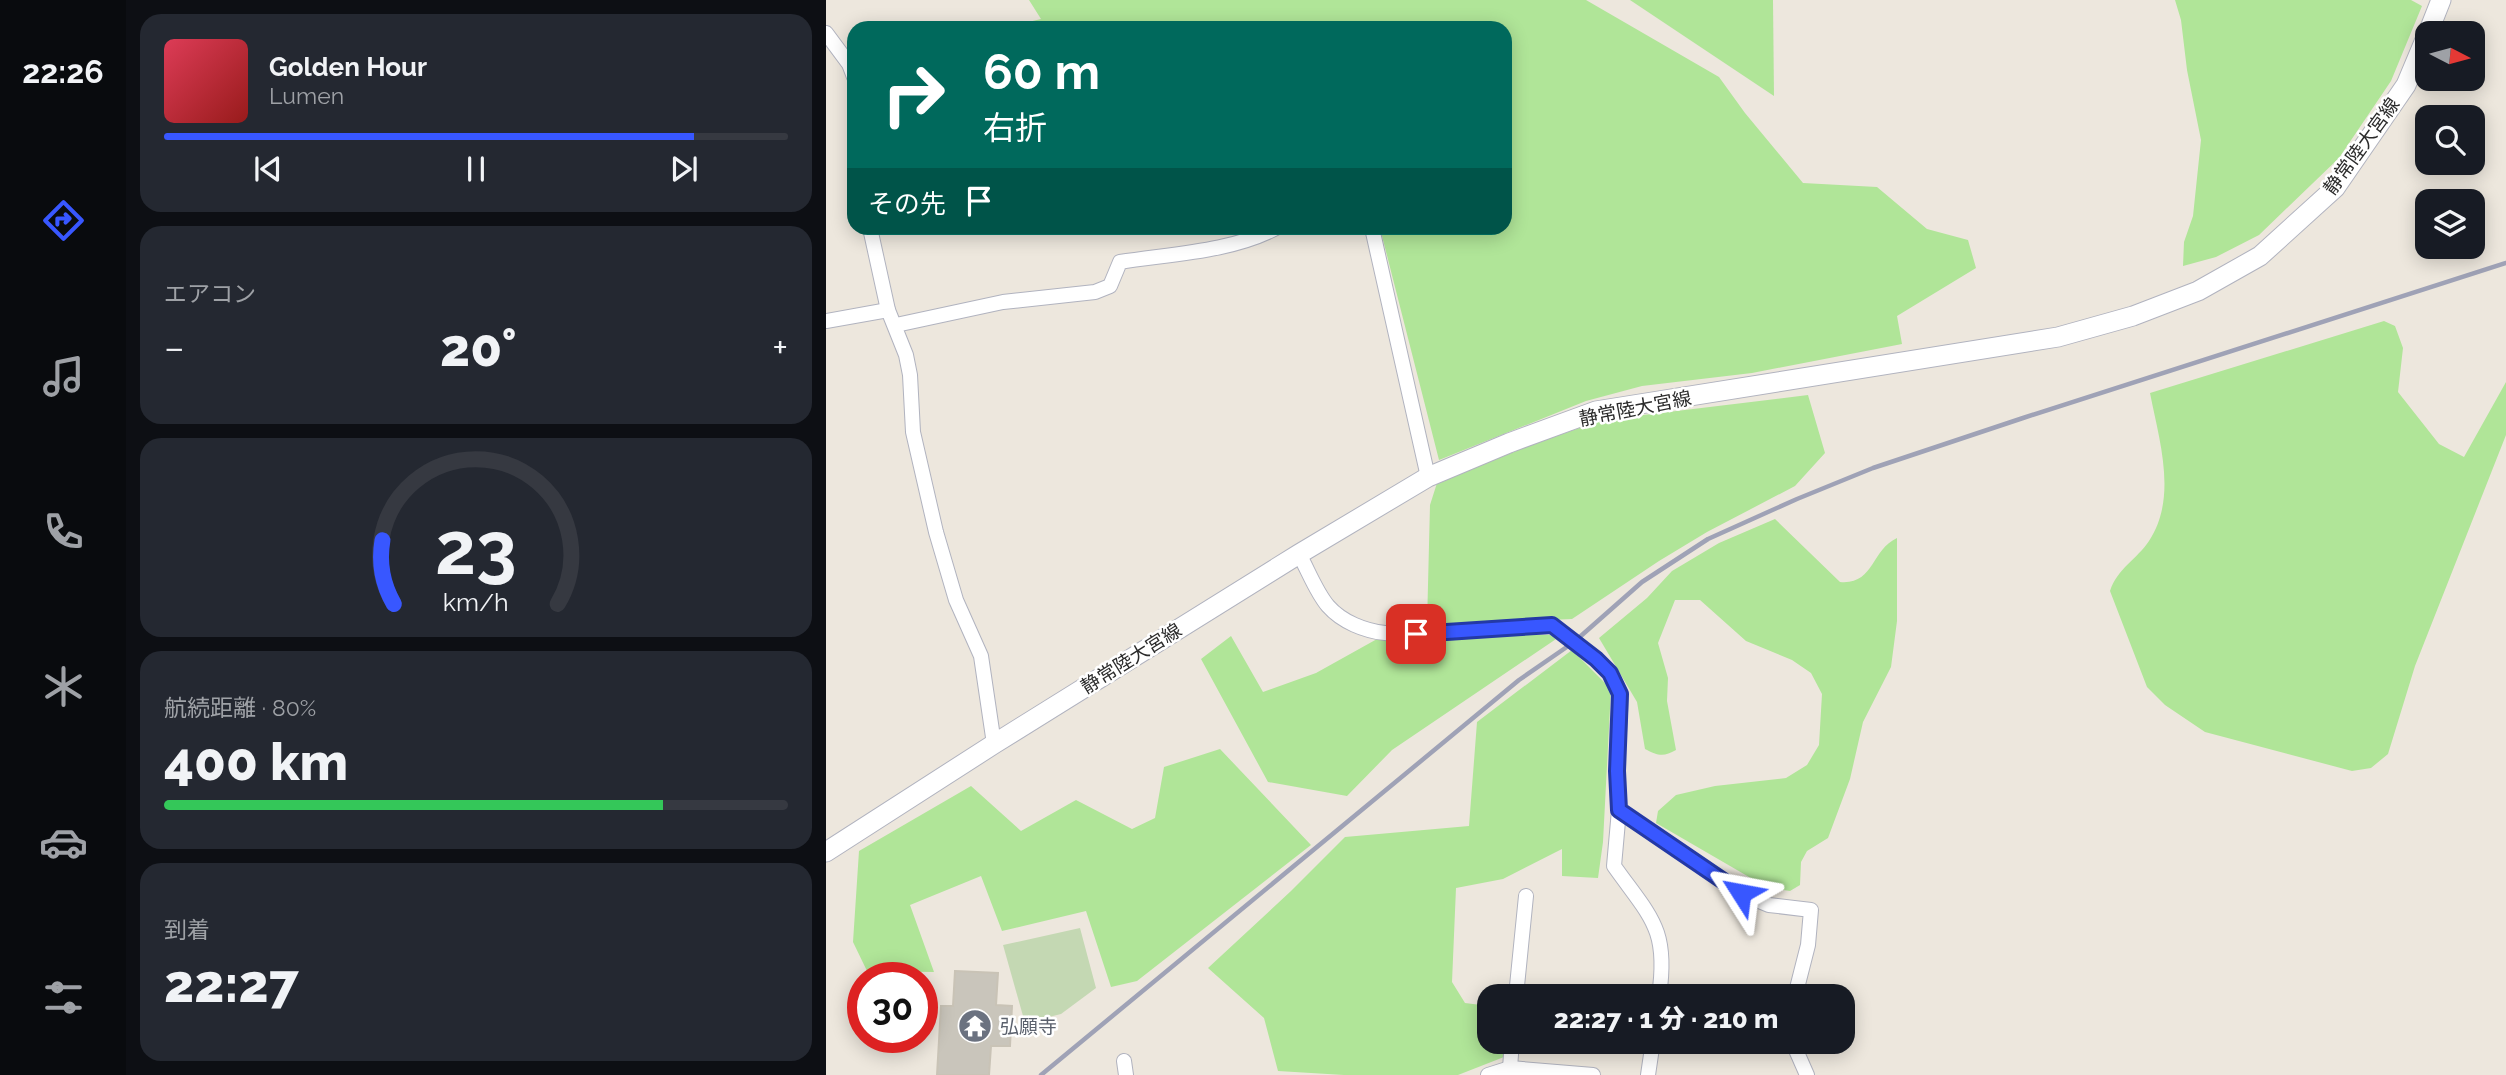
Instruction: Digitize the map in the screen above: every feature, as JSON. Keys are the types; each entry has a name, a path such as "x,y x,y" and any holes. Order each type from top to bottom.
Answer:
{"main road":[{"name":"静常陸大宮線","path":"2433,21 2441,0"},
{"name":"静常陸大宮線","path":"826,852 1299,554 1428,477 1509,443 1596,411 2058,337 2133,316 2198,291 2260,256 2335,188 2406,85 2415,64"}],"street":[{"path":"826,33 847,61"},
{"path":"872,235 888,310 896,325 910,374 913,432 936,532 956,600 981,656 994,744"},
{"path":"896,325 1003,302 1095,292 1110,286 1120,261 1229,244 1262,235"},
{"path":"1375,235 1428,477"},
{"path":"826,321 888,310"},
{"path":"1299,554 1327,605 1346,621 1364,629 1416,634 1552,625 1610,673 1620,694 1617,771 1619,810 1614,866 1654,921 1662,951 1660,984"},
{"path":"1619,810 1741,893 1769,905 1811,910 1808,945 1798,984"},
{"path":"1517,984 1526,896"},
{"path":"1510,1068 1511,1054"},
{"path":"1648,1075 1651,1054"},
{"path":"1798,1054 1807,1075"},
{"path":"1488,1075 1510,1068 1593,1075"}],"green space":[{"path":"1029,0 1586,0 1719,77 1803,183 1877,187 1927,229 1968,240 1976,268 1897,316 1902,344 1752,373 1642,386 1586,401 1439,460 1382,235 1512,235 1512,21 1033,21 1041,19"},
{"path":"1630,0 1773,0 1774,96"},
{"path":"2175,0 2411,0 2422,6 2391,81 2339,158 2259,235 2216,257 2183,266 2184,242 2193,216 2201,140 2187,70 2181,20"},
{"path":"2384,321 2395,326 2403,348 2398,392 2439,444 2464,457 2506,382 2506,435 2415,666 2388,754 2371,768 2352,771 2205,732 2165,705 2147,687 2110,591 2117,576 2149,541 2163,506 2164,468 2150,393"},
{"path":"1808,395 1825,453 1795,486 1707,532 1572,619 1427,625 1430,505 1437,483 1602,420"},
{"path":"1775,519 1840,582 1860,578 1888,543 1897,538 1897,621 1891,667 1863,722 1850,779 1828,838 1807,851 1801,862 1800,885 1790,891 1768,888 1656,823 1658,811 1676,795 1715,786 1786,778 1807,765 1819,745 1822,694 1811,673 1792,660 1746,641 1700,600 1675,600 1658,643 1668,678 1667,701 1676,750 1664,755 1657,754 1645,749 1637,702 1599,638 1647,598 1672,571 1719,543"},
{"path":"1386,634 1562,635 1392,750 1347,796 1268,782 1201,659 1231,636 1263,692 1316,673"},
{"path":"1572,650 1611,689 1603,842 1598,878 1562,876 1562,849 1503,879 1456,888 1452,982 1465,1003 1477,1004 1477,1054 1504,1054 1504,1057 1458,1075 1344,1075 1278,1071 1264,1018 1208,968 1345,837 1469,826 1477,722"},
{"path":"1220,749 1311,845 1137,981 1111,987 1086,911 1002,931 981,876 910,905 930,962 863,962 853,942 859,851 971,786 1021,831 1076,800 1132,829 1155,818 1164,767"},
{"path":"1080,928 1096,988 1061,1014 1025,1023 1003,945"}],"building":[{"name":"弘願寺","path":"955,971 998,973 996,1005 1012,1006 1010,1046 991,1046 989,1075 937,1075 941,1006 953,1006"}],"railway":[{"path":"1041,1075 1519,680 1574,642 1642,582 1708,539 1873,468 2506,263"}],"place":[{"name":"弘願寺","path":"975,1026"}],"route":[{"path":"1416,634 1552,625 1596,659 1610,673 1620,694 1617,771 1619,810 1741,893"}]}
